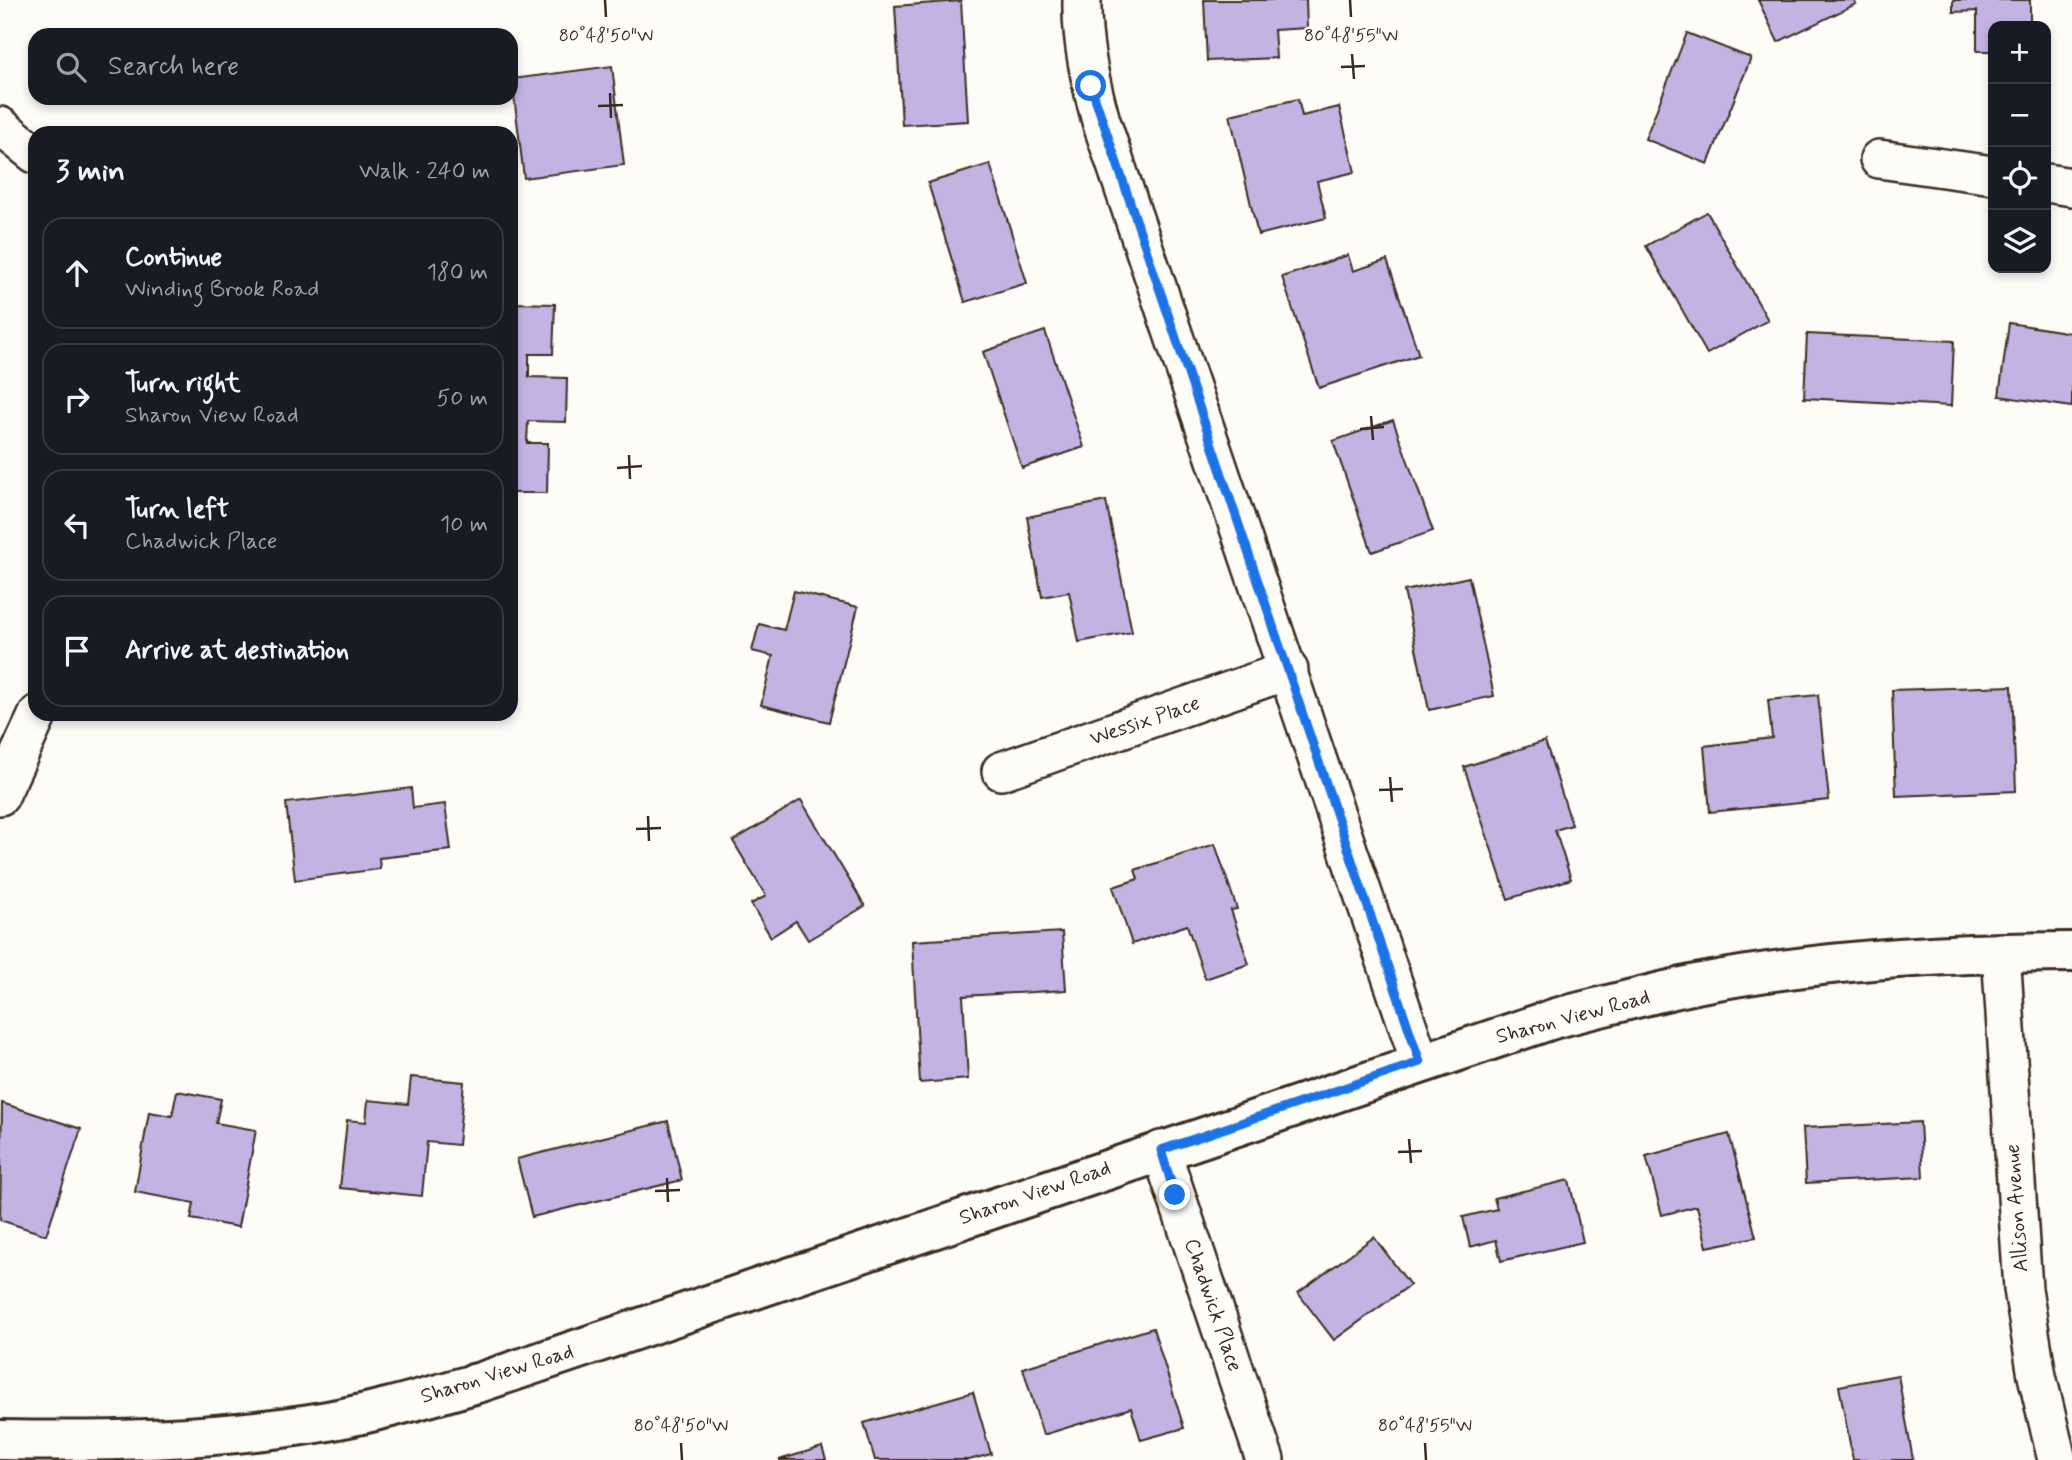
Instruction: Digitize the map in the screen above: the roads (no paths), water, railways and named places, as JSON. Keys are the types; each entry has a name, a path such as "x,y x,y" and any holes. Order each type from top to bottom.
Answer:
{"street":[{"path":"1082,0 1082,27 1091,86 1101,121 1420,1062"},
{"path":"0,126 28,149"},
{"path":"1879,159 1988,174"},
{"path":"2051,184 2072,187"},
{"name":"Wessix Place","path":"1002,771 1289,670"},
{"path":"0,796 35,721"},
{"name":"Sharon View Road","path":"0,1440 121,1442 181,1450 331,1420 481,1382 1556,1018 1695,985 1869,960 2001,952 2072,952"},
{"name":"Allison Avenue","path":"2001,952 2023,1289 2037,1376 2057,1460"},
{"name":"Chadwick Place","path":"1161,1150 1265,1460"}]}
